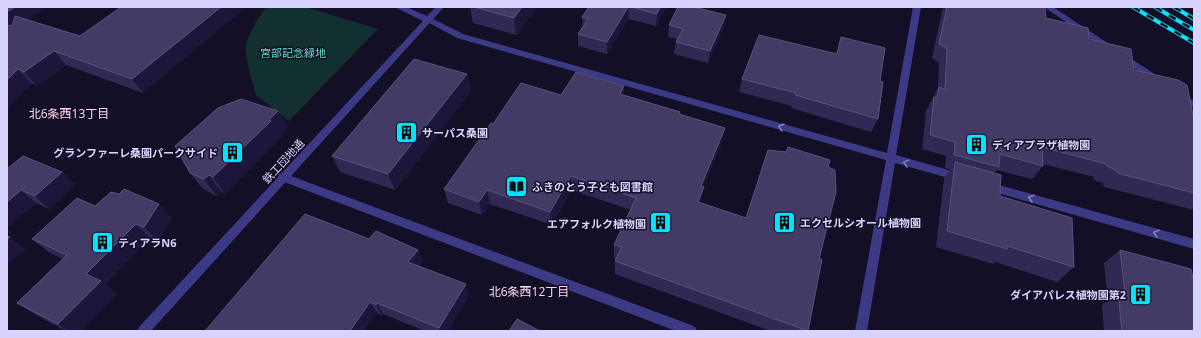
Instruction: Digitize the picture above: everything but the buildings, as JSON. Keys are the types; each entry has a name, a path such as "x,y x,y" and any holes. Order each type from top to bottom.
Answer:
{"street":[{"path":"399,7 460,36 966,180"},
{"name":"鉄工団地通","path":"143,331 440,7"},
{"path":"861,331 917,7"},
{"path":"1048,7 1161,82"},
{"path":"1174,91 1194,105"},
{"path":"284,177 691,331"},
{"path":"982,184 1194,244"}],"green space":[{"name":"宮部記念緑地","path":"266,7 306,7 378,29 289,121 256,95 247,63 247,40 254,25"}],"railway":[{"path":"1133,7 1194,43"},
{"path":"1155,7 1194,30"},
{"path":"1174,7 1194,19"}],"place":[{"name":"サーパス桑園","path":"407,132"},
{"name":"ディアプラザ植物園","path":"976,144"},
{"name":"グランファーレ桑園パークサイド","path":"233,152"},
{"name":"ふきのとう子ども図書館","path":"516,186"},
{"name":"エクセルシオール植物園","path":"785,222"},
{"name":"エアフォルク植物園","path":"661,223"},
{"name":"ティアラN6","path":"103,242"},
{"name":"ダイアパレス植物園第2","path":"1141,294"}],"district":[{"name":"北6条西13丁目","path":"69,113"},
{"name":"北6条西12丁目","path":"529,291"}]}
